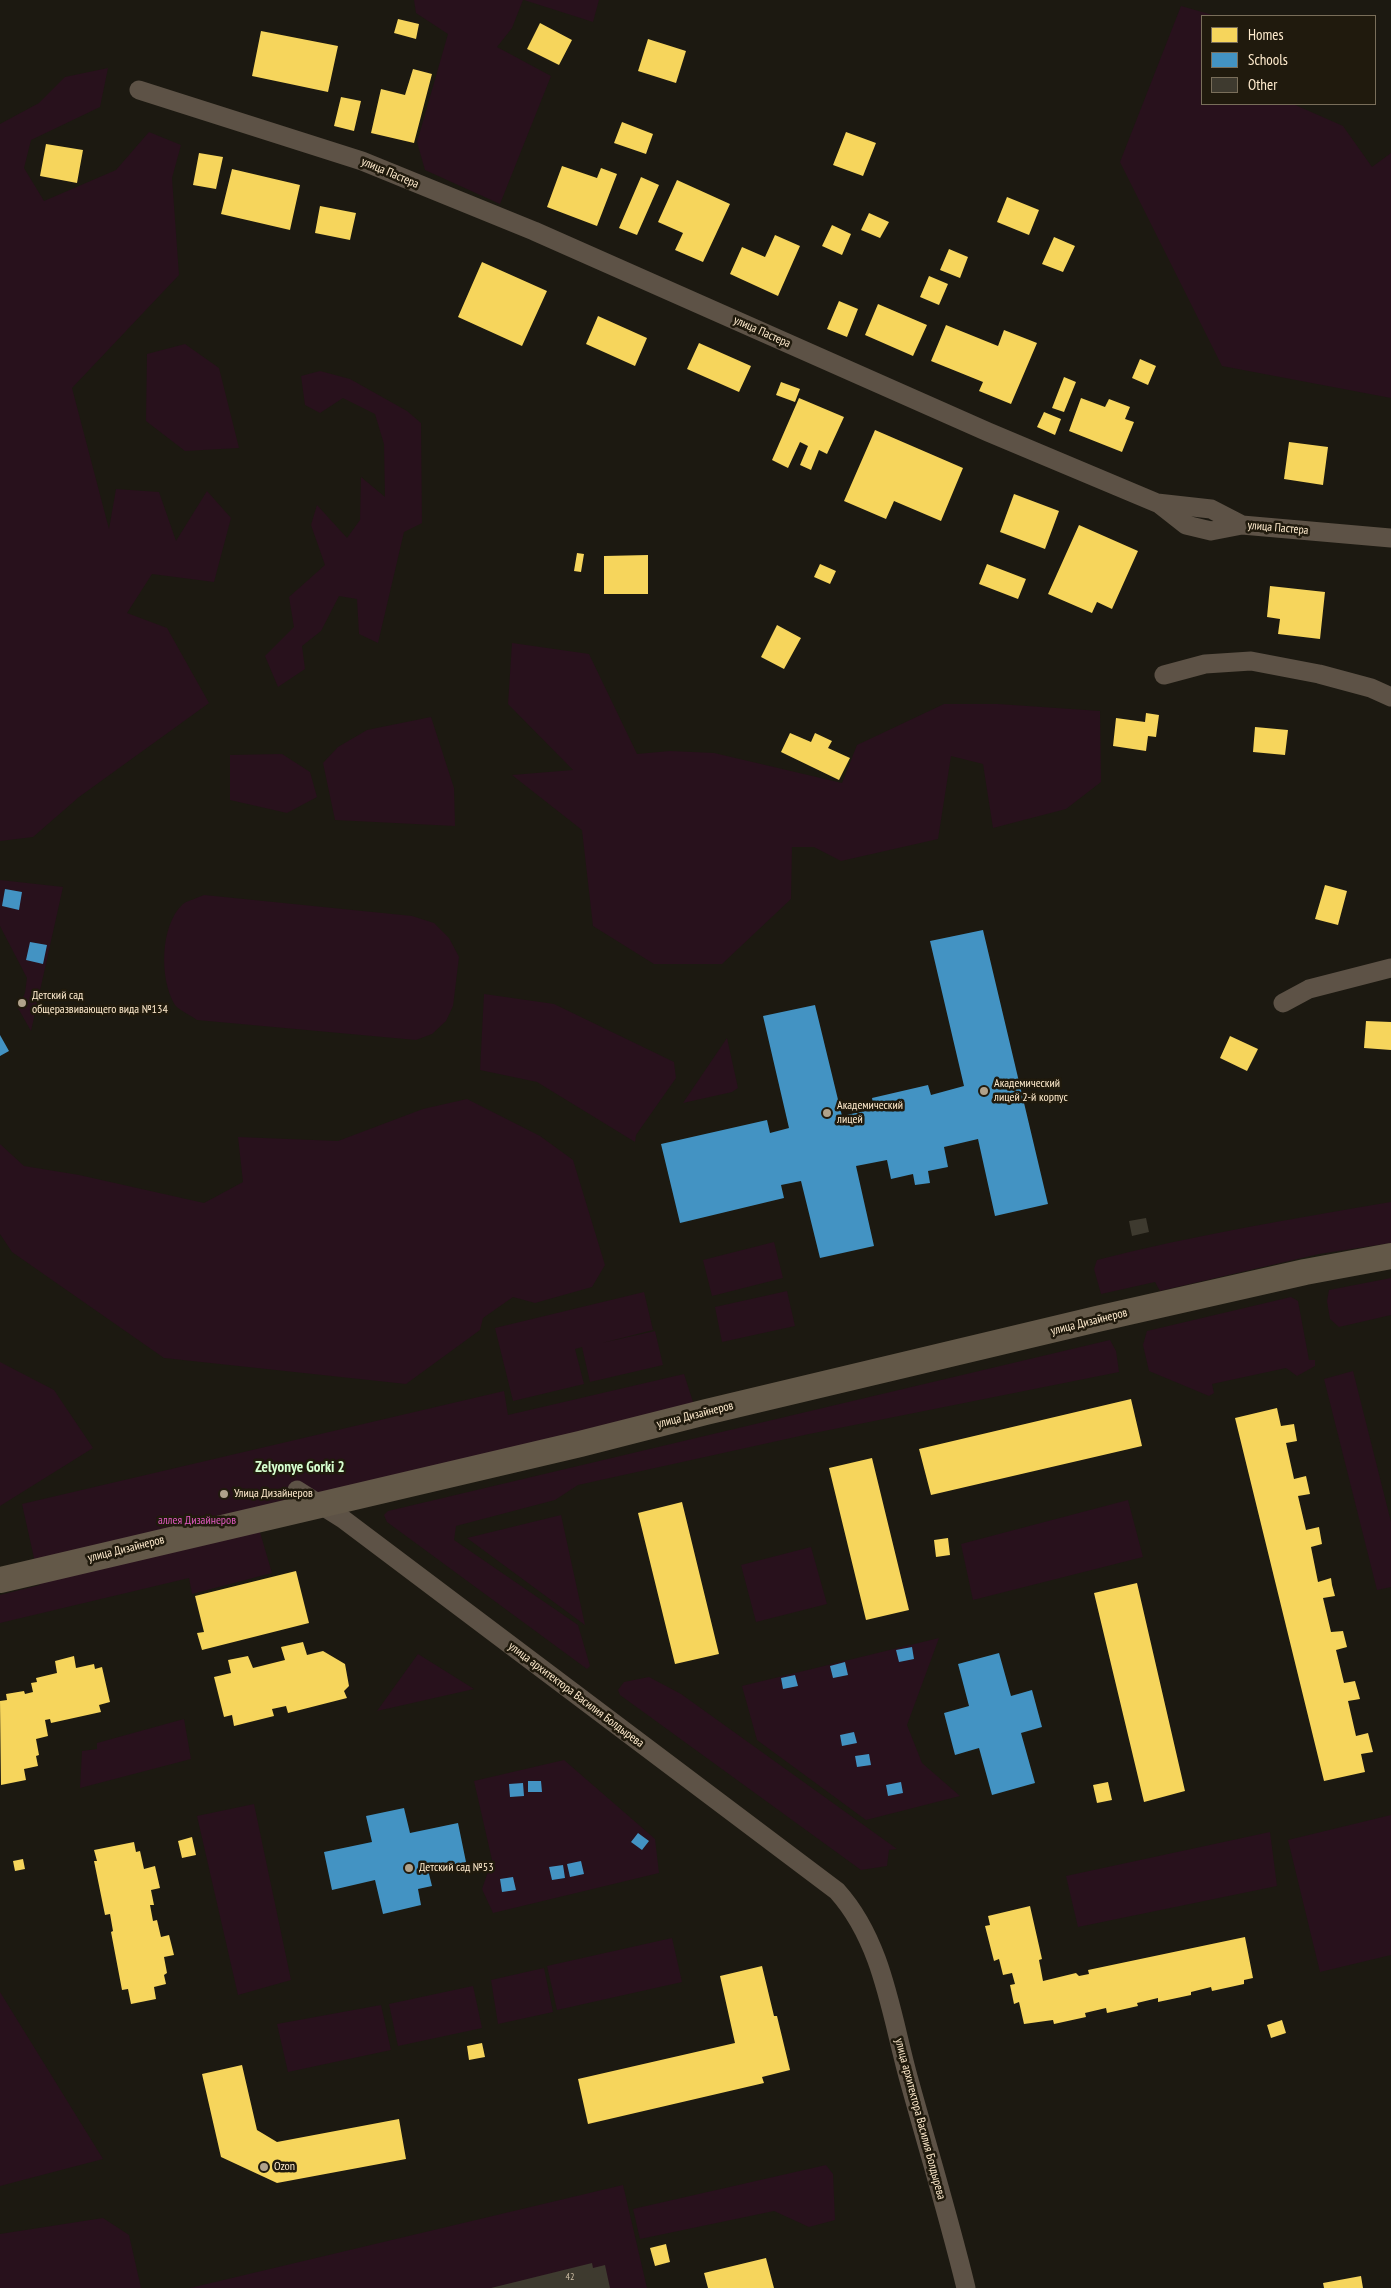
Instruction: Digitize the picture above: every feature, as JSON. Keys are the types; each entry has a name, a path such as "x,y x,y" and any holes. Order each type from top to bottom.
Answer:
{"street":[{"name":"улица Пастера","path":"139,90 362,161 534,231 988,432 1156,503 1211,509 1242,525 1391,538"},
{"path":"1164,676 1205,664 1251,661 1319,674 1371,688 1391,698"},
{"path":"1283,1003 1309,989 1391,968"},
{"name":"улица Дизайнеров","path":"0,1580 307,1497 580,1444 706,1412 1097,1320 1305,1272 1391,1256"},
{"name":"улица архитектора Василия Болдырева","path":"307,1497 343,1520 679,1771 837,1891 850,1906 874,1950 966,2288"}],"green space":[{"path":"414,0 523,0 512,28 497,47 551,76 500,204 425,170 417,142 448,34 416,13"},
{"path":"524,0 599,0 593,22"},
{"path":"1181,6 1212,15 1201,15 1201,105 1295,105 1343,126 1372,167 1391,153 1391,398 1222,366 1120,162"},
{"path":"108,68 100,107 31,140 24,168 44,201 116,170 149,132 181,145 172,178 179,275 72,388 109,529 116,489 159,492 176,541 207,491 231,518 214,582 152,574 127,613 167,628 209,703 79,797 33,837 0,841 0,124 39,103 65,77"},
{"path":"185,344 219,368 239,448 185,451 146,421 147,354"},
{"path":"320,371 350,379 407,411 421,423 422,523 404,532 378,643 359,634 357,599 339,596 321,631 302,646 305,669 278,687 265,656 294,627 289,597 325,565 311,525 317,505 347,538 360,520 361,477 385,497 384,444 375,414 343,398 320,413 305,405 301,376"},
{"path":"512,643 589,654 637,754 670,751 714,753 842,783 857,745 944,704 998,704 1100,711 1101,782 1066,809 993,828 983,764 951,756 938,839 841,861 814,847 792,847 791,899 722,964 654,964 593,926 582,830 512,775 573,770 508,704"},
{"path":"431,717 454,788 455,826 335,820 323,763 338,747 367,730"},
{"path":"282,754 310,772 317,797 287,813 230,800 230,755"},
{"path":"0,880 63,887 31,1031 18,1008 25,993 27,978 0,926"},
{"path":"204,895 412,916 434,923 449,938 459,957 453,1006 446,1021 432,1034 416,1040 197,1020 175,1005 166,981 164,953 166,938 175,913 183,904"},
{"path":"484,994 554,1004 674,1062 676,1078 636,1135 635,1142 537,1082 480,1070"},
{"path":"727,1038 738,1088 732,1092 683,1103"},
{"path":"467,1099 540,1136 573,1160 605,1265 592,1287 535,1303 513,1297 483,1318 480,1330 406,1384 164,1358 12,1252 0,1234 0,1144 24,1166 79,1175 204,1203 243,1182 238,1137 338,1141 423,1109"},
{"path":"1391,1202 1391,1243 1319,1254 1160,1291 1155,1282 1101,1294 1094,1269 1097,1260 1170,1243"},
{"path":"774,1242 783,1278 712,1296 703,1260"},
{"path":"1391,1278 1391,1315 1339,1327 1330,1319 1327,1301 1329,1290"},
{"path":"787,1291 795,1326 722,1342 715,1307"},
{"path":"644,1292 653,1330 602,1343 655,1331 663,1365 590,1382 582,1347 575,1349 584,1384 513,1401 495,1328"},
{"path":"1291,1297 1298,1301 1309,1360 1315,1360 1315,1366 1297,1376 1286,1368 1212,1384 1214,1393 1209,1396 1149,1371 1143,1345 1147,1331"},
{"path":"1110,1340 1116,1351 1119,1372 809,1434 578,1485 555,1500 456,1526 454,1540 578,1625 590,1666 587,1669 387,1522 384,1515 388,1511"},
{"path":"0,1362 54,1390 93,1448 0,1506"},
{"path":"1353,1371 1391,1522 1391,1587 1377,1590 1324,1379"},
{"name":"аллея Дизайнеров","path":"684,1374 694,1405 254,1512 272,1573 192,1594 189,1578 0,1623 0,1595 40,1585 22,1504 504,1391 508,1415"},
{"path":"1128,1500 1143,1557 973,1600 961,1544"},
{"path":"561,1515 585,1625 467,1538"},
{"path":"811,1547 827,1604 756,1622 741,1565"},
{"path":"939,1638 907,1725 922,1763 960,1796 866,1820 757,1740 742,1686"},
{"path":"418,1654 474,1689 377,1711"},
{"path":"649,1677 681,1694 897,1849 889,1850 887,1866 861,1870 620,1695 618,1690 624,1682"},
{"path":"184,1719 191,1759 80,1788 82,1751 97,1749 97,1743"},
{"path":"564,1760 655,1839 659,1873 493,1913 482,1889 492,1860 474,1781"},
{"path":"254,1804 291,1980 238,1995 197,1816"},
{"path":"1391,1815 1391,1955 1320,1972 1288,1840"},
{"path":"1270,1832 1277,1886 1078,1927 1066,1876"},
{"path":"672,1938 682,1982 557,2010 547,1966"},
{"path":"544,1968 553,2012 498,2024 491,1980"},
{"path":"473,1986 482,2028 398,2046 389,2004"},
{"path":"0,1992 103,2159 0,2186"},
{"path":"381,2005 391,2050 288,2072 277,2024"},
{"path":"826,2165 833,2174 835,2220 809,2227 774,2211 640,2239 633,2209"},
{"path":"623,2185 647,2288 190,2288"},
{"path":"103,2218 129,2235 141,2288 0,2288 0,2234"}],"building: Homes":[{"path":"398,19 419,24 416,39 394,33"},
{"path":"540,23 572,40 559,65 527,49"},
{"path":"261,31 338,46 328,92 252,76"},
{"path":"648,39 686,51 676,83 638,71"},
{"path":"413,69 432,74 414,143 371,133 381,89 405,95"},
{"path":"341,97 361,101 354,131 334,126"},
{"path":"622,122 653,134 646,154 614,143"},
{"path":"846,132 876,143 863,176 833,165"},
{"path":"46,144 83,150 77,183 40,176"},
{"path":"199,153 223,157 216,189 193,185"},
{"path":"562,166 597,178 601,168 617,174 597,226 547,207"},
{"path":"232,169 300,185 290,230 221,214"},
{"path":"641,177 659,185 637,235 619,228"},
{"path":"677,180 730,204 703,262 675,250 683,233 658,222"},
{"path":"1007,197 1039,210 1029,235 997,222"},
{"path":"320,206 356,213 350,240 315,233"},
{"path":"869,213 889,222 880,238 861,230"},
{"path":"832,225 851,234 842,255 822,246"},
{"path":"775,235 800,246 778,296 730,274 742,247 765,257"},
{"path":"1054,237 1075,246 1063,272 1042,264"},
{"path":"949,249 968,257 960,278 940,270"},
{"path":"482,262 547,291 522,346 458,317"},
{"path":"929,276 948,284 939,305 920,297"},
{"path":"839,301 858,309 847,337 827,329"},
{"path":"878,304 927,325 913,356 865,335"},
{"path":"598,316 647,338 635,366 586,344"},
{"path":"946,325 998,346 1004,330 1037,343 1011,404 979,391 983,382 931,361"},
{"path":"699,343 751,366 739,392 687,369"},
{"path":"1140,359 1156,366 1148,385 1132,378"},
{"path":"1064,377 1076,382 1064,412 1052,408"},
{"path":"781,382 800,389 795,402 776,395"},
{"path":"799,398 844,417 827,454 819,450 811,470 800,465 808,446 800,442 788,468 772,460"},
{"path":"1081,398 1105,407 1109,399 1130,407 1125,419 1134,422 1122,452 1069,431"},
{"path":"1044,412 1061,419 1055,435 1037,427"},
{"path":"875,430 963,468 941,521 894,501 886,519 844,501"},
{"path":"1289,442 1328,447 1323,485 1284,479"},
{"path":"1014,494 1059,511 1045,549 1000,532"},
{"path":"1079,525 1138,551 1112,609 1097,602 1092,613 1048,594"},
{"path":"577,553 584,554 581,572 574,571"},
{"path":"648,555 648,594 604,594 604,556"},
{"path":"820,564 836,571 830,584 814,577"},
{"path":"987,564 1026,579 1018,599 979,584"},
{"path":"1270,586 1325,592 1320,639 1278,634 1280,619 1267,617"},
{"path":"777,625 801,638 784,669 761,657"},
{"path":"1146,713 1159,715 1156,737 1148,736 1146,751 1113,746 1116,718 1145,722"},
{"path":"1255,727 1288,730 1285,755 1253,752"},
{"path":"790,733 811,742 815,733 832,741 828,748 850,758 839,780 781,752"},
{"path":"1325,885 1347,891 1338,925 1315,919"},
{"path":"1366,1021 1391,1022 1391,1050 1364,1048"},
{"path":"1230,1036 1258,1049 1247,1071 1220,1058"},
{"path":"1131,1399 1142,1446 931,1495 919,1449"},
{"path":"1277,1408 1281,1426 1294,1424 1297,1441 1286,1443 1294,1479 1306,1476 1310,1494 1298,1496 1306,1530 1319,1527 1322,1544 1311,1547 1318,1582 1331,1578 1335,1596 1323,1598 1331,1632 1343,1631 1347,1647 1336,1650 1344,1683 1355,1681 1360,1699 1348,1701 1356,1736 1368,1733 1373,1752 1361,1754 1365,1772 1324,1781 1235,1418"},
{"path":"872,1458 909,1610 866,1620 829,1468"},
{"path":"682,1502 719,1654 675,1664 638,1513"},
{"path":"948,1538 950,1555 936,1557 934,1540"},
{"path":"296,1571 309,1623 202,1650 197,1633 204,1632 195,1596"},
{"path":"1137,1583 1185,1791 1144,1802 1094,1593"},
{"path":"303,1642 307,1655 323,1651 345,1664 349,1686 344,1691 347,1698 288,1713 286,1706 272,1709 274,1716 234,1726 232,1715 224,1717 214,1677 231,1673 228,1660 248,1656 253,1668 285,1660 281,1647"},
{"path":"74,1656 76,1668 94,1664 95,1669 102,1667 110,1702 99,1705 101,1712 51,1723 50,1719 45,1720 48,1736 36,1739 39,1755 36,1756 38,1766 24,1769 26,1780 1,1785 0,1701 7,1700 6,1694 24,1691 25,1694 33,1692 31,1683 37,1682 36,1678 57,1673 55,1661"},
{"path":"1108,1782 1112,1800 1097,1803 1093,1785"},
{"path":"192,1837 196,1855 182,1858 178,1841"},
{"path":"134,1842 136,1852 140,1851 144,1869 155,1866 160,1888 151,1890 154,1905 150,1905 153,1921 157,1920 161,1937 169,1935 174,1955 164,1957 167,1973 164,1975 166,1984 154,1987 156,1999 131,2004 128,1989 122,1990 111,1932 113,1931 110,1914 105,1915 94,1861 97,1861 94,1850"},
{"path":"23,1859 25,1869 15,1871 13,1861"},
{"path":"1030,1906 1042,1959 1039,1960 1043,1981 1076,1973 1079,1976 1089,1974 1088,1970 1245,1937 1253,1978 1244,1980 1244,1984 1212,1991 1211,1987 1191,1992 1191,1995 1158,2002 1158,1998 1137,2003 1138,2006 1107,2013 1106,2008 1085,2013 1086,2017 1054,2024 1053,2020 1024,2024 1019,2002 1014,2004 1010,1985 1015,1984 1012,1973 1003,1975 999,1959 994,1961 985,1926 990,1925 988,1916"},
{"path":"762,1966 790,2070 762,2077 764,2083 588,2124 578,2079 735,2043 720,1976"},
{"path":"1282,2020 1286,2033 1271,2038 1267,2025"},
{"path":"482,2043 485,2057 469,2060 467,2046"},
{"path":"242,2065 257,2130 277,2142 399,2119 406,2159 277,2183 221,2157 202,2074"},
{"path":"666,2244 670,2262 655,2266 650,2248"},
{"path":"766,2258 774,2288 708,2288 704,2273"},
{"path":"1361,2276 1363,2288 1324,2288 1323,2283"}],"building: Schools":[{"path":"5,889 22,892 19,910 2,906"},
{"name":"Академический лицей 2-й корпус","path":"983,930 1048,1204 995,1216 978,1139 944,1147 948,1167 928,1171 930,1183 915,1185 913,1174 891,1179 887,1160 856,1166 874,1246 820,1258 801,1181 781,1185 784,1198 680,1223 661,1144 767,1120 770,1133 789,1128 763,1016 815,1005 842,1116 874,1109 872,1098 928,1085 931,1095 964,1086 930,941"},
{"path":"30,942 47,945 43,964 26,960"},
{"path":"0,1035 9,1051 0,1056"},
{"path":"912,1647 914,1659 899,1662 896,1650"},
{"path":"999,1653 1011,1696 1032,1690 1042,1727 1021,1733 1035,1783 992,1795 979,1748 955,1755 944,1713 969,1706 958,1664"},
{"path":"845,1662 848,1675 833,1678 830,1666"},
{"path":"795,1675 798,1686 783,1689 781,1678"},
{"path":"854,1732 857,1743 842,1746 840,1735"},
{"path":"869,1754 871,1765 857,1767 855,1756"},
{"path":"528,1781 541,1781 542,1792 528,1792"},
{"path":"901,1782 903,1793 888,1796 886,1785"},
{"path":"523,1783 524,1796 510,1797 509,1784"},
{"path":"404,1808 410,1833 458,1823 466,1862 428,1870 432,1886 418,1889 421,1905 383,1914 375,1880 332,1890 324,1852 372,1842 366,1816"},
{"path":"638,1833 649,1841 642,1850 631,1842"},
{"path":"581,1861 584,1874 570,1877 567,1864"},
{"path":"563,1865 565,1878 552,1880 549,1867"},
{"path":"513,1877 516,1890 502,1892 500,1879"}],"building: Other":[{"path":"1146,1218 1149,1232 1132,1236 1129,1221"},
{"path":"592,2263 593,2268 605,2265 610,2288 491,2288"}],"place":[{"name":"Детский сад общеразвивающего вида №134","path":"22,1003"},
{"name":"Академический лицей 2-й корпус","path":"984,1091"},
{"name":"Академический лицей","path":"827,1113"},
{"name":"Улица Дизайнеров","path":"224,1494"},
{"name":"Детский сад №53","path":"409,1868"},
{"name":"Ozon","path":"264,2167"}],"district":[{"name":"Zelyonye Gorki 2","path":"300,1468"}]}
